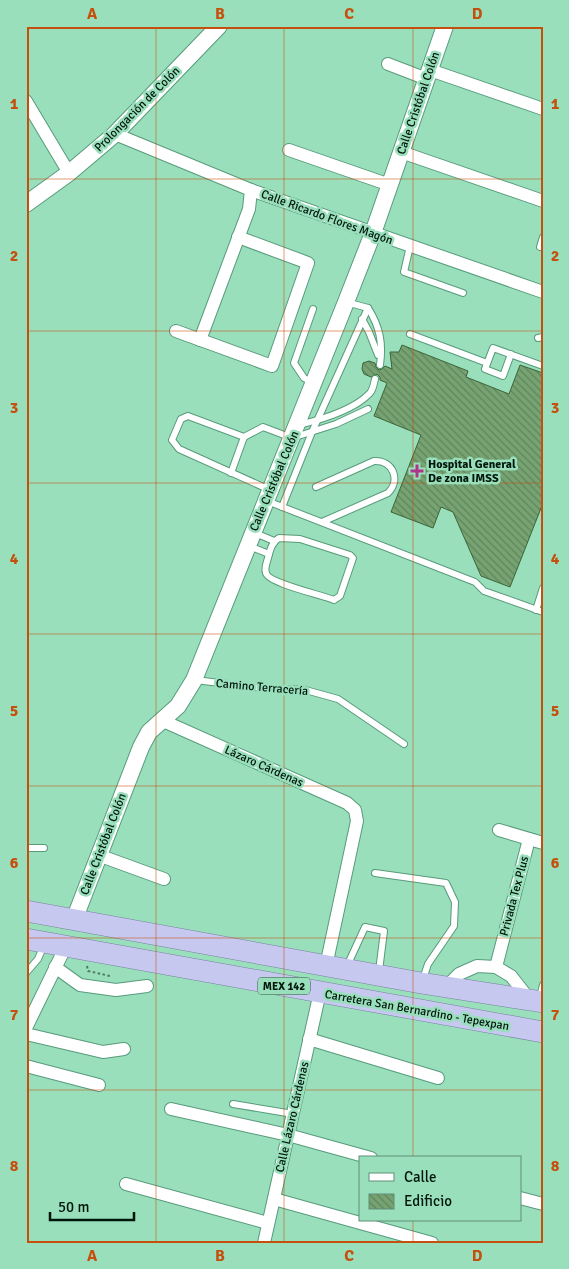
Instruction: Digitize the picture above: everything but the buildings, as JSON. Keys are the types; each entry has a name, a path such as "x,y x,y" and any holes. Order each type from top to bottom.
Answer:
{"highway":[{"name":"MEX 142","path":"26,911 422,983 538,997"},
{"name":"Carretera San Bernardino - Tepexpan","path":"56,944 543,1032"}],"street":[{"name":"Prolongación de Colón","path":"26,204 69,173 115,134 220,26"},
{"name":"Calle Cristóbal Colón","path":"74,920 141,747 150,732 178,706 194,680 268,495 300,432 314,383 373,233 445,26"},
{"path":"388,64 428,74 543,110"},
{"path":"26,101 69,173"},
{"name":"Calle Ricardo Flores Magón","path":"115,134 251,190 543,292"},
{"path":"289,150 390,185"},
{"path":"401,152 543,201"},
{"path":"200,340 249,209 251,190"},
{"path":"176,330 272,366 308,263 238,237"},
{"name":"Lázaro Cárdenas","path":"161,720 346,803 355,810 357,821 335,967"},
{"path":"499,830 529,839"},
{"name":"Privada Tex Plus","path":"496,968 529,839 543,843"},
{"path":"98,855 164,879"},
{"path":"26,1028 34,1015 55,967 56,944"},
{"path":"446,987 459,974 477,966 496,968 511,976 538,997"},
{"path":"55,967 80,985 116,990 147,986"},
{"name":"Calle Lázaro Cárdenas","path":"264,1243 320,992"},
{"path":"26,1034 103,1052 124,1049"},
{"path":"309,1039 438,1078"},
{"path":"26,1066 99,1085"},
{"path":"172,1109 288,1135 365,1156"},
{"path":"126,1184 268,1223"},
{"path":"274,1199 432,1243"},
{"path":"522,1199 543,1204"}],"lane":[{"path":"540,247 543,237"},
{"path":"410,246 404,272 463,294"},
{"path":"346,302 368,308 376,320 381,335 382,352 380,364"},
{"path":"300,432 317,420 368,308"},
{"path":"313,309 294,363 304,378 314,383"},
{"path":"362,319 378,355"},
{"path":"410,334 487,363"},
{"path":"511,354 503,376 485,369 493,348 511,354 543,366"},
{"path":"282,507 300,432 317,420 352,406 370,392 375,379"},
{"path":"231,473 244,437 263,427 300,432 336,424 368,409"},
{"path":"244,437 188,416 181,419 172,440 179,449 231,473 268,495 282,507 475,582 484,591 543,612"},
{"path":"316,487 374,461 388,464 392,468 395,477 393,486 388,493 322,522"},
{"path":"250,538 274,541 279,538 300,539 353,558 338,599 334,600 269,578 265,569 274,541"},
{"path":"250,538 269,554"},
{"path":"536,610 543,588"},
{"name":"Camino Terracería","path":"194,680 270,689 302,689 338,699 404,744"},
{"path":"26,848 44,848"},
{"path":"375,873 446,883 455,902 454,926 428,964 422,983"},
{"path":"335,967 365,927 384,932 379,975"},
{"path":"26,973 38,959 56,944"},
{"path":"233,1104 292,1114"}],"path":[{"path":"56,944 88,971 110,976 109,981"}],"place":[{"name":"Hospital General De zona IMSS","path":"417,471"}]}
